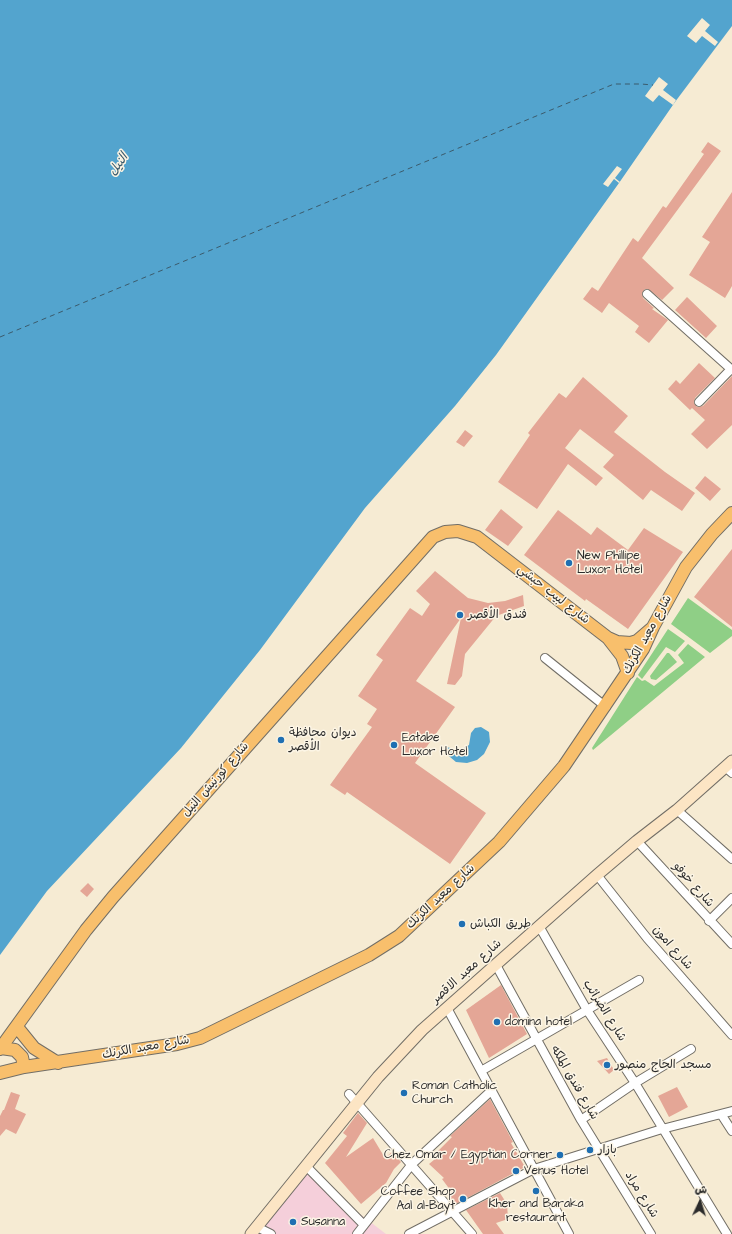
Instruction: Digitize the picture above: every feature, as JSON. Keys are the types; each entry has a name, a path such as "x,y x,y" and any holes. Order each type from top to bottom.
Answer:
{"main road":[{"name":"شارع معبد الكرنك","path":"0,1073 24,1067 177,1044 200,1038 384,946 412,925 499,842 564,766 606,707 646,644 652,626 696,553 732,513"},
{"name":"شارع لبيب حبشي","path":"452,531 465,532 477,538 608,638 617,642 631,643 643,637 652,626"},
{"name":"شارع كورنيش النيل","path":"0,1048 17,1027 86,930 113,897 428,542 439,534 452,531"},
{"path":"608,638 622,656 628,673"},
{"name":"شارع معبد الاقصر","path":"254,1230 399,1053 447,1008 597,875 730,767"},
{"path":"17,1027 34,1048 58,1063"},
{"path":"0,1048 15,1050 22,1057 24,1067"}],"street":[{"path":"647,294 731,370 699,402"},
{"path":"545,658 606,707"},
{"path":"677,810 732,860"},
{"name":"شارع خوفو","path":"637,841 709,921 732,944"},
{"name":"شارع امون","path":"597,875 647,938 732,1035"},
{"path":"709,921 732,898"},
{"name":"شارع الضرائب","path":"539,926 587,1010 635,1083 727,1234"},
{"name":"شارع فندق الملكه","path":"496,965 535,1040 598,1148"},
{"path":"481,1071 639,980"},
{"path":"447,1008 569,1234"},
{"path":"581,1120 635,1083 691,1049"},
{"path":"357,1234 412,1164 492,1090"},
{"path":"349,1094 472,1234"},
{"path":"409,1234 534,1169 662,1129 732,1111"},
{"path":"722,1114 732,1131"},
{"name":"شارع مراد","path":"598,1148 651,1234"},
{"path":"306,1166 364,1225"},
{"path":"254,1230 271,1234"}],"shaded area":[{"path":"305,1172 386,1234 257,1234"}],"green space":[{"path":"688,598 732,630 732,636 710,653 671,624"},
{"path":"668,629 685,641 675,652 666,647 642,679 638,675"},
{"path":"688,644 705,657 593,750 592,748 637,677 654,686 684,663 678,655"},
{"path":"667,653 669,653 677,662 656,680 651,679 650,676"}],"water":[{"name":"النيل","path":"0,0 732,0 732,26 675,102 496,355 455,406 365,508 260,650 181,748 47,891 0,955"},
{"path":"481,727 489,732 490,742 484,754 477,760 467,763 456,762 444,752 446,747 459,750 469,745 471,733 475,728"}],"pier":[{"path":"702,18 710,25 705,31 718,42 715,46 702,36 696,43 687,36"},
{"path":"659,77 668,84 663,90 676,100 673,105 659,95 653,102 645,96"},
{"path":"617,166 622,169 615,178 620,182 619,183 614,179 608,187 603,184"}],"building":[{"path":"708,142 721,151 642,258 674,288 662,300 648,289 645,289 642,293 643,298 654,308 652,309 668,320 649,343 635,332 639,326 609,303 602,313 583,299 592,287 598,291 633,238 638,242 663,206 666,208 704,154 701,152"},
{"path":"732,192 732,286 725,298 689,275 710,242 702,237"},
{"path":"687,297 717,326 706,338 675,310"},
{"path":"699,363 715,378 695,398 694,403 697,407 703,406 732,376 732,425 707,449 691,434 705,420 692,408 690,410 668,389 676,380 680,384"},
{"path":"583,377 628,416 614,432 665,472 695,493 682,511 651,490 643,500 603,467 614,455 580,429 565,448 603,478 596,486 568,464 537,509 498,482 530,435 528,433 559,393 566,398"},
{"path":"465,430 473,436 464,447 456,442"},
{"path":"705,476 721,489 710,501 695,488"},
{"path":"501,509 523,527 508,546 485,530"},
{"path":"558,510 591,535 597,527 628,550 644,528 683,552 628,629 586,599 585,601 524,555"},
{"path":"732,549 732,627 694,597"},
{"name":"Eatabe Luxor Hotel","path":"435,571 468,598 488,603 505,601 523,595 524,606 496,616 465,654 462,676 455,685 447,684 461,618 416,681 455,707 415,763 486,813 450,864 347,792 345,795 330,785 372,727 367,724 377,709 358,696 383,660 376,655 410,608 422,616 430,604 416,591"},
{"path":"88,883 94,889 87,897 80,891"},
{"name":"domina hotel","path":"501,985 527,1034 489,1058 466,1010"},
{"name":"مسجد الحاج منصور","path":"607,1058 614,1070 609,1074 597,1061"},
{"path":"677,1087 688,1107 669,1117 658,1096"},
{"path":"11,1092 20,1095 15,1109 26,1114 16,1134 6,1129 0,1136 0,1116"},
{"path":"490,1099 513,1142 511,1143 525,1167 454,1205 447,1195 451,1191 442,1179 444,1178 429,1164 440,1155 437,1152 452,1137 450,1136"},
{"path":"358,1113 367,1123 346,1157 373,1138 385,1158 392,1152 401,1162 394,1169 386,1183 361,1204 325,1163 347,1136 343,1133"},
{"path":"500,1193 507,1204 508,1219 496,1223 504,1234 483,1234 466,1210"}],"ferry route":[{"path":"0,337 614,84 653,85"}],"place":[{"name":"New Phillipe Luxor Hotel","path":"569,563"},
{"name":"فندق الأقصر","path":"460,615"},
{"name":"ديوان محافظة الأقصر","path":"281,740"},
{"name":"Eatabe Luxor Hotel","path":"394,745"},
{"name":"طريق الكباش","path":"462,924"},
{"name":"domina hotel","path":"497,1022"},
{"name":"مسجد الحاج منصور","path":"607,1065"},
{"name":"Roman Catholic Church","path":"404,1093"},
{"name":"بازار","path":"590,1150"},
{"name":"Chez Omar / Egyptian Corner","path":"560,1155"},
{"name":"Venus Hotel","path":"516,1171"},
{"name":"Kher and Baraka restaurant","path":"536,1191"},
{"name":"Coffee Shop Aal al‑Bayt","path":"463,1199"},
{"name":"Susanna","path":"293,1222"}]}
